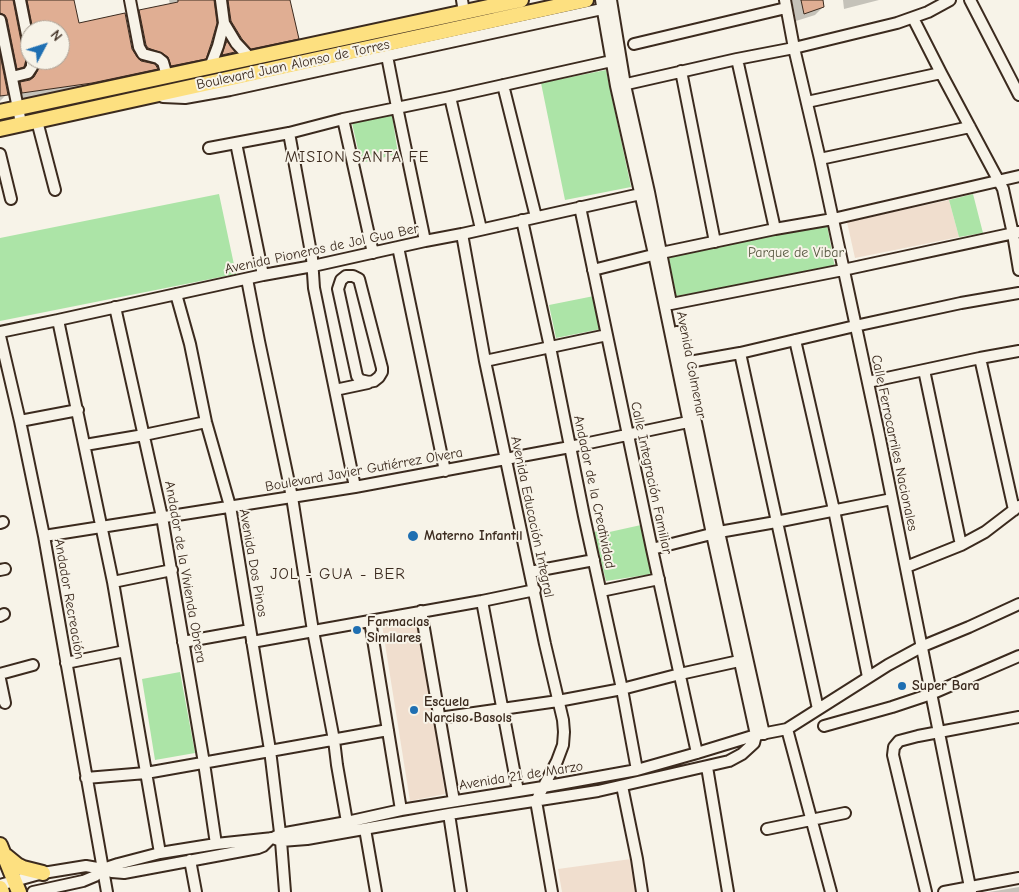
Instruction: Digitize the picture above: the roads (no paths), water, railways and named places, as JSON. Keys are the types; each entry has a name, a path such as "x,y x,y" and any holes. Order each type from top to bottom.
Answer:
{"main road":[{"name":"Boulevard Juan Alonso de Torres","path":"0,112 250,58 463,6 521,0"},
{"name":"Boulevard Juan Alonso de Torres","path":"0,129 586,0"},
{"path":"1,849 17,865 42,873"},
{"path":"1,849 17,886"},
{"path":"0,887 2,892"}],"street":[{"path":"20,0 24,20"},
{"path":"130,0 138,47 143,54 158,58 163,62 167,76"},
{"path":"210,66 224,23 221,0"},
{"name":"Avenida Colmenar","path":"611,0 616,60"},
{"path":"621,85 794,48 897,23 914,18 950,0"},
{"path":"970,0 1019,94"},
{"path":"152,95 185,98 259,84 387,56 602,4"},
{"name":"Avenida Colmenar","path":"602,4 645,193 715,533 760,735"},
{"path":"634,44 785,4"},
{"name":"Calle Ferrocarriles Nacionales","path":"785,4 879,434 971,890"},
{"path":"914,18 999,181 1016,233 1019,270"},
{"path":"0,20 22,124"},
{"path":"224,23 236,43 250,58"},
{"path":"387,56 396,108 425,241"},
{"path":"737,59 776,229"},
{"path":"209,148 289,133 343,119 616,60"},
{"path":"12,77 28,73 30,70"},
{"path":"681,71 715,242"},
{"path":"806,102 941,73"},
{"path":"503,85 536,217"},
{"path":"450,97 480,230"},
{"path":"343,119 373,253"},
{"path":"37,121 55,190"},
{"path":"820,159 970,127"},
{"path":"289,133 313,266 312,279 355,487"},
{"path":"236,143 263,275"},
{"path":"0,154 11,199"},
{"path":"593,270 658,254 833,219 1019,176"},
{"name":"Avenida Pioneros de Jol Gua Ber","path":"0,332 462,234 645,193"},
{"name":"Calle Integración Familiar","path":"580,207 697,754"},
{"name":"Andador de la Creatividad","path":"522,220 622,689 637,770"},
{"path":"671,304 1016,233"},
{"name":"Avenida Educación Integral","path":"462,234 485,361 564,732 557,761 536,801"},
{"path":"398,247 445,471"},
{"name":"Avenida Colmenar","path":"658,254 671,304 688,422 715,533 739,661 760,735"},
{"path":"335,390 369,382 379,377 382,372 359,279 353,276 346,276 341,280 338,289 357,376 360,380 369,382"},
{"path":"247,279 260,350 292,497 312,631 334,740 336,765 347,822"},
{"path":"680,363 740,353 855,326 1019,293"},
{"name":"Avenida Dos Pinos","path":"176,294 190,344 206,422 230,506 270,750 276,838 285,892"},
{"name":"Andador de la Vivienda Obrera","path":"115,307 172,570 216,844"},
{"path":"58,320 113,582 160,853"},
{"path":"485,361 607,335"},
{"name":"Andador Recreación","path":"0,336 44,536 107,892"},
{"path":"795,340 834,510 868,677"},
{"path":"868,382 980,358 1019,352"},
{"path":"740,353 818,709"},
{"path":"906,567 961,545 985,532 1017,508 980,358"},
{"path":"924,370 961,545"},
{"path":"20,421 78,410"},
{"path":"85,446 206,422"},
{"name":"Boulevard Javier Gutiérrez Olvera","path":"44,536 355,487 628,436 688,422"},
{"path":"652,549 715,533 892,499"},
{"path":"530,572 594,560"},
{"path":"113,582 172,570"},
{"path":"601,591 659,579"},
{"path":"252,642 534,590"},
{"path":"482,601 518,791"},
{"name":"Avenida 21 de Marzo","path":"0,887 17,886 42,873 86,866 103,869 160,853 216,844 276,838 401,810 637,770 697,754 787,729 868,677 922,646 1018,608"},
{"path":"421,612 454,801"},
{"path":"370,621 401,810"},
{"path":"183,642 250,630"},
{"path":"66,663 125,652"},
{"path":"824,726 932,694 1019,656"},
{"path":"439,718 558,701 622,689 739,661"},
{"path":"0,674 33,665"},
{"path":"0,679 6,704"},
{"path":"926,892 893,755 894,747 899,742 918,736 1019,717"},
{"path":"787,729 831,892"},
{"path":"86,778 146,773 388,730"},
{"path":"33,892 84,881 95,876 103,869 124,873 258,848 276,838 307,839 449,814 598,792 707,767 736,758 748,750 760,735"},
{"path":"707,767 728,892"},
{"path":"622,786 642,892"},
{"path":"536,801 552,892"},
{"path":"767,829 845,813"},
{"path":"449,814 461,892"},
{"path":"365,829 376,892"},
{"path":"190,860 196,892"},
{"path":"944,892 971,890 1019,878"}],"place":[{"name":"Materno Infantil","path":"413,536"},
{"name":"Farmacias Similares","path":"357,630"},
{"name":"Super Bara","path":"902,686"},
{"name":"Escuela Narciso Basols","path":"414,710"}],"district":[{"name":"MISION SANTA FE","path":"357,157"},
{"name":"JOL - GUA - BER","path":"338,574"}],"park label":[{"name":"Parque de Vibar","path":"796,253"}]}
